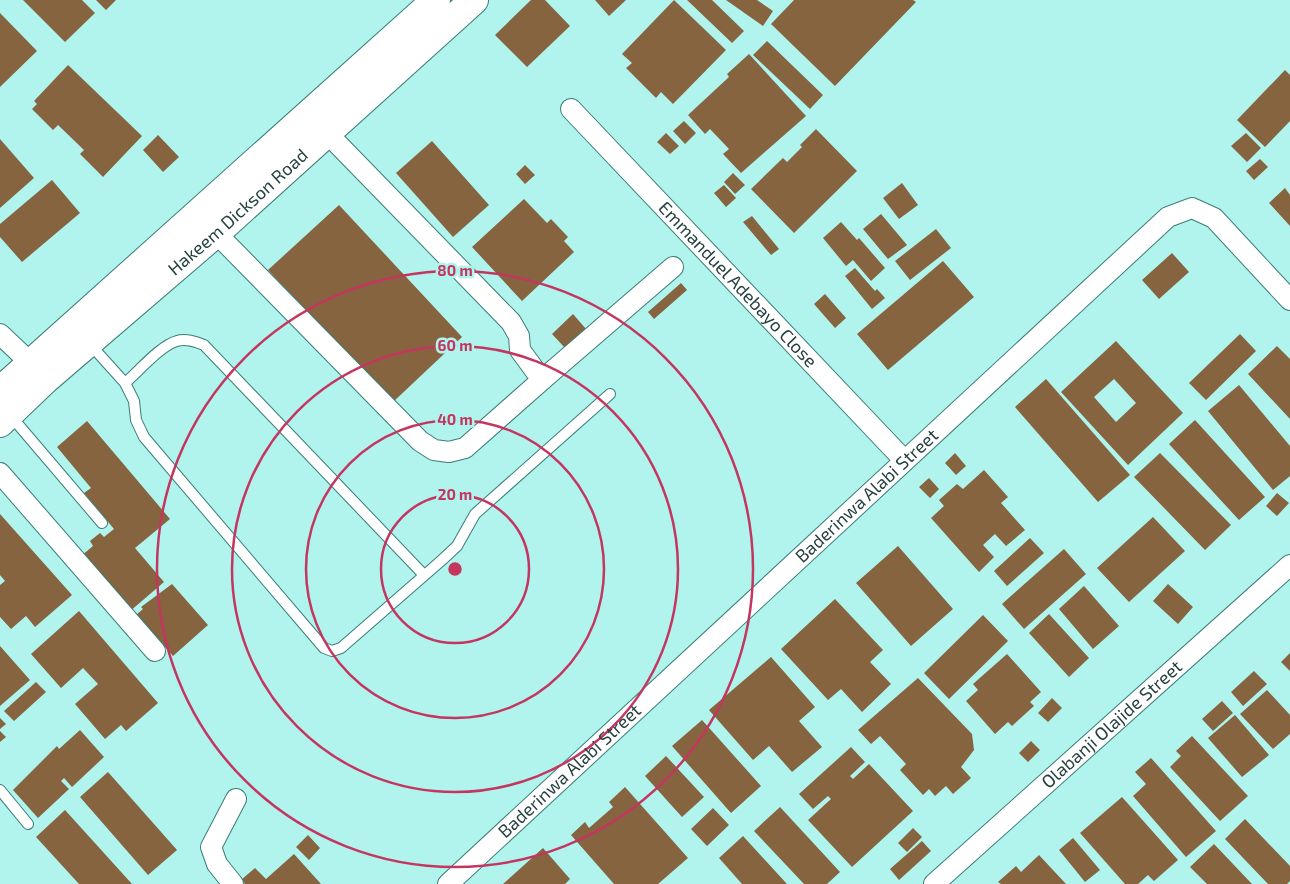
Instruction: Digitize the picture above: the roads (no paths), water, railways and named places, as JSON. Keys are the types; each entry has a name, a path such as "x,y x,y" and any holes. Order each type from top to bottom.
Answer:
{"main road":[{"name":"Hakeem Dickson Road","path":"3,410 39,372 436,0"},
{"name":"Hakeem Dickson Road","path":"39,372 89,342 216,233 474,0"}],"street":[{"name":"Emmanduel Adebayo Close","path":"571,109 904,460"},
{"path":"327,133 511,322 519,336 520,350 542,380"},
{"name":"Baderinwa Alabi Street","path":"448,884 1168,217 1192,208 1214,218 1290,300"},
{"path":"216,233 386,409 420,441 434,450 449,452 465,448 673,267"},
{"path":"0,334 39,372"},
{"path":"0,473 155,651"},
{"name":"Olabanji Olajide Street","path":"934,884 1290,565"},
{"path":"233,884 217,864 211,847 236,799"}],"lane":[{"path":"126,383 169,344 178,340 204,345 424,575"},
{"path":"89,342 126,383 134,401 136,420 144,437 324,648 332,651 341,648 457,546 475,514 610,394"},
{"path":"3,410 102,522"},
{"path":"0,790 28,824"}]}
